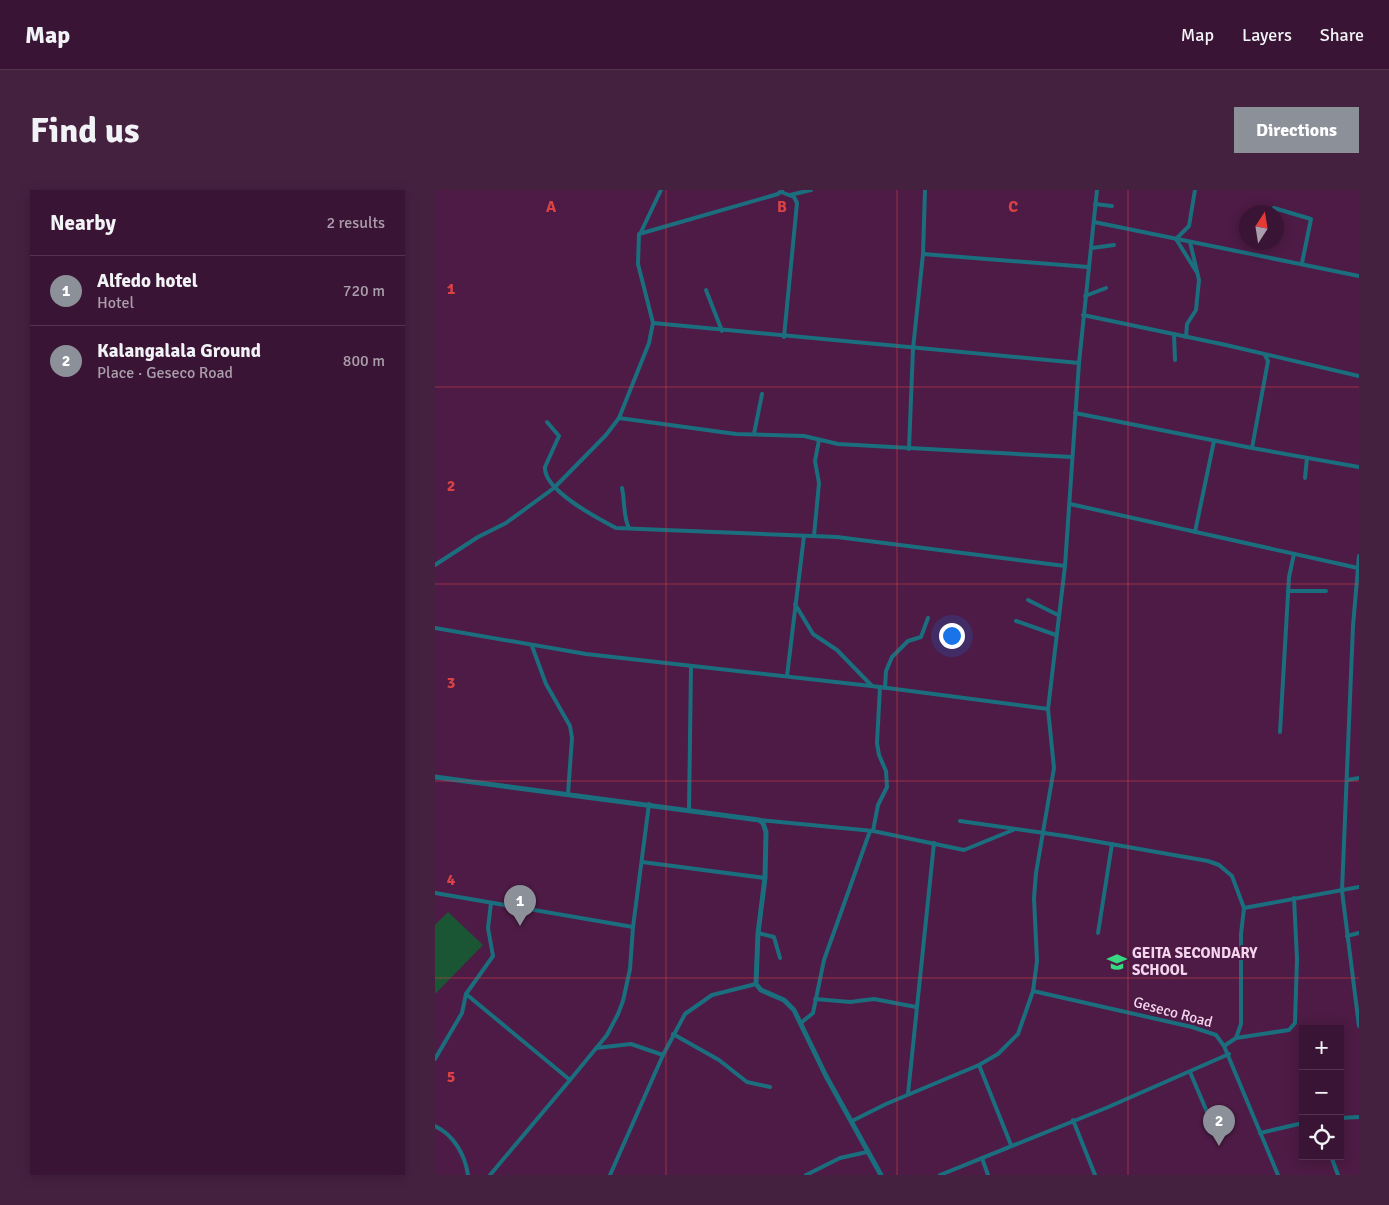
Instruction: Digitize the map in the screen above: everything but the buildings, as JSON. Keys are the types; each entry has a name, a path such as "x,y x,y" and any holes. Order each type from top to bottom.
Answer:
{"street":[{"path":"435,565 478,537 506,523 554,488 606,436 619,418 649,342 653,323 638,264 637,236 641,232 661,190"},
{"path":"789,195 811,190"},
{"path":"909,449 913,349 923,254 925,190"},
{"path":"852,1121 908,1094 979,1065 998,1054 1012,1042 1022,1025 1033,991 1037,962 1034,898 1042,833 1054,768 1048,709 1065,566 1083,315 1097,190"},
{"path":"1176,239 1189,226 1195,190"},
{"path":"641,232 781,191 794,197 797,203 784,337"},
{"path":"1095,204 1112,206"},
{"path":"1284,211 1311,219 1302,263"},
{"path":"1094,222 1359,276"},
{"path":"1176,239 1198,273"},
{"path":"1186,337 1187,324 1197,310 1199,280 1190,242"},
{"path":"1091,248 1114,245"},
{"path":"923,254 1088,267"},
{"path":"1085,296 1106,288"},
{"path":"706,290 722,331"},
{"path":"1083,315 1359,376"},
{"path":"653,323 784,337 1079,363"},
{"path":"1174,334 1175,360"},
{"path":"1252,448 1268,361 1265,355"},
{"path":"754,434 762,394"},
{"path":"1075,413 1214,441 1359,467"},
{"path":"619,418 721,432 804,436 838,444 1072,457"},
{"path":"547,422 559,436 544,472 554,488 589,514 616,528 814,536 886,542 1065,566"},
{"path":"814,536 819,483 815,461 819,440"},
{"path":"1195,532 1214,441"},
{"path":"1305,478 1307,458"},
{"path":"622,488 626,507 625,519 629,528"},
{"path":"1070,504 1358,568"},
{"path":"787,676 805,536"},
{"path":"1280,732 1288,591 1294,554"},
{"path":"1359,556 1342,891 1359,1026"},
{"path":"1288,591 1326,591"},
{"path":"1028,600 1058,615"},
{"path":"795,604 813,634 837,650 872,686"},
{"path":"802,1022 811,1016 823,960 872,831 878,805 887,787 886,771 879,755 877,743 882,688 886,671 892,657 908,641 921,637 928,618"},
{"path":"1016,621 1056,635"},
{"path":"435,628 532,646 691,667 872,686 1048,709"},
{"path":"532,646 547,684 570,726 572,738 568,794"},
{"path":"689,810 691,667"},
{"path":"1351,685 1359,683"},
{"path":"435,777 759,820 872,831 934,842 964,850 1013,829"},
{"path":"1347,780 1359,778"},
{"path":"490,1175 607,1035 623,1001 630,969 633,927 649,804"},
{"path":"759,820 763,823 766,832 765,878 758,933 756,984 761,990 784,1000 802,1022 826,1076 881,1175"},
{"path":"960,821 1112,844 1219,865 1232,876 1244,908 1241,934 1241,1024 1236,1038"},
{"path":"908,1094 934,842"},
{"path":"1098,933 1112,844"},
{"path":"642,862 765,878"},
{"path":"1244,908 1359,887"},
{"path":"435,892 633,927"},
{"path":"1224,1046 1236,1038 1289,1030 1295,1023 1297,959 1294,898"},
{"path":"435,1059 462,1013 466,994 493,956 488,928 491,903"},
{"path":"758,933 774,937 780,958"},
{"path":"1347,936 1359,933"},
{"path":"611,1175 663,1055 685,1014 699,1002 712,995 756,984"},
{"name":"Geseco Road","path":"1033,991 1198,1028 1216,1035 1229,1054 1278,1175"},
{"path":"466,994 503,1027 570,1080"},
{"path":"815,999 850,1002 874,998 916,1007"},
{"path":"673,1034 719,1060 747,1082 770,1087"},
{"path":"596,1048 631,1044 663,1055"},
{"path":"940,1175 1190,1072 1229,1054"},
{"path":"979,1065 1011,1145"},
{"path":"1190,1072 1213,1126"},
{"path":"1344,1118 1359,1117"},
{"path":"1073,1120 1095,1175"},
{"path":"1260,1134 1299,1124"},
{"path":"435,1126 447,1132 463,1155 468,1175"},
{"path":"805,1175 840,1158 867,1152"},
{"path":"982,1158 988,1175"},
{"path":"1332,1160 1338,1175"}],"green space":[{"path":"448,912 483,945 435,994 435,925"}],"place":[{"name":"Alfedo hotel","path":"520,926"},
{"name":"GEITA SECONDARY SCHOOL","path":"1117,962"},
{"name":"Kalangalala Ground","path":"1219,1146"}]}
